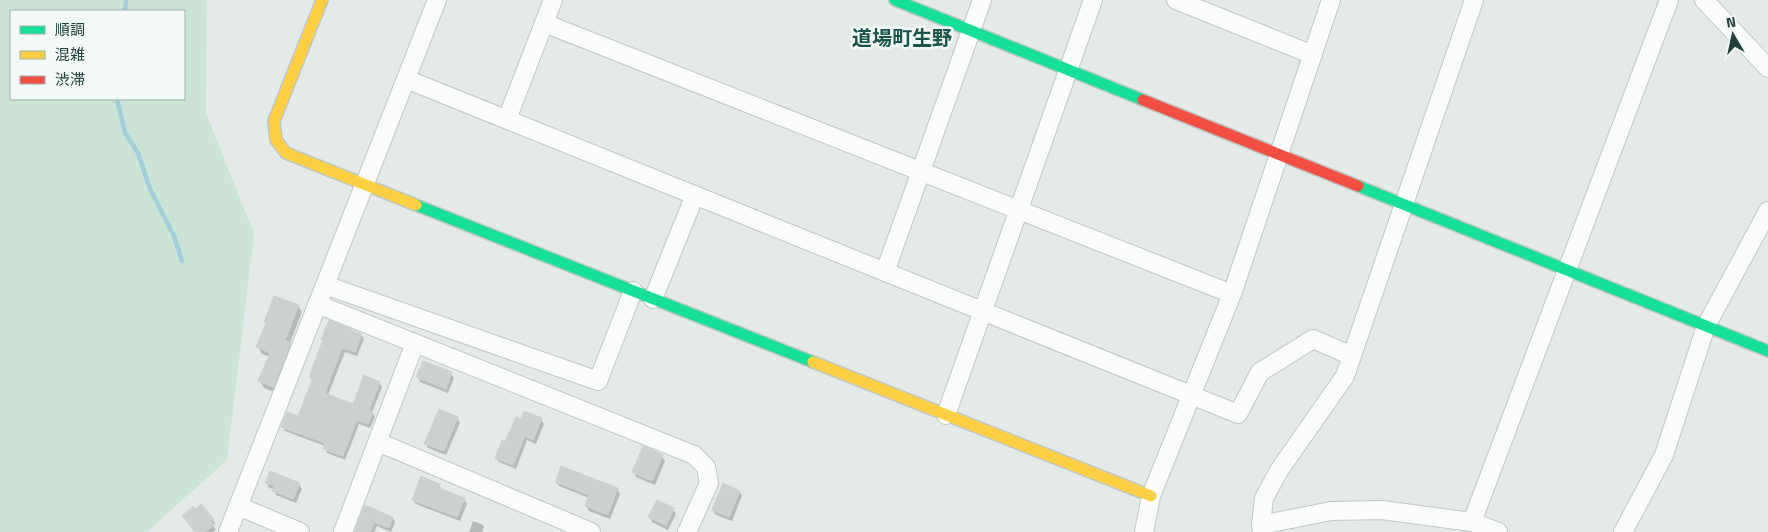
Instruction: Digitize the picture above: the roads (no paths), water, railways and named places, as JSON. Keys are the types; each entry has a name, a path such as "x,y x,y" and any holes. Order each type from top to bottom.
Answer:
{"street":[{"path":"322,0 274,121 276,140 286,153 1151,496"},
{"path":"228,532 437,0"},
{"path":"507,119 553,0"},
{"path":"895,0 1768,351"},
{"path":"885,272 982,0"},
{"path":"946,415 1093,0"},
{"path":"1176,0 1313,55"},
{"path":"1144,532 1151,496 1232,294 1331,0"},
{"path":"1474,0 1345,376 1280,469 1264,498 1262,529 1331,511 1382,510 1472,522 1498,532"},
{"path":"1472,522 1669,0"},
{"path":"1704,0 1768,68"},
{"path":"544,23 1232,294"},
{"path":"406,79 1238,414 1260,372 1313,339 1352,356"},
{"path":"653,299 695,195"},
{"path":"1623,532 1664,455 1706,326 1768,211"},
{"path":"325,284 598,381 633,291"},
{"path":"317,304 694,455 706,467 709,483 687,532"},
{"path":"343,532 415,343"},
{"path":"378,442 590,532"},
{"path":"238,506 300,532"}],"waterway":[{"path":"125,10 126,0"},
{"path":"117,100 125,133 138,153 150,189 174,236 182,261"}],"district":[{"name":"道場町生野","path":"902,37"}]}
